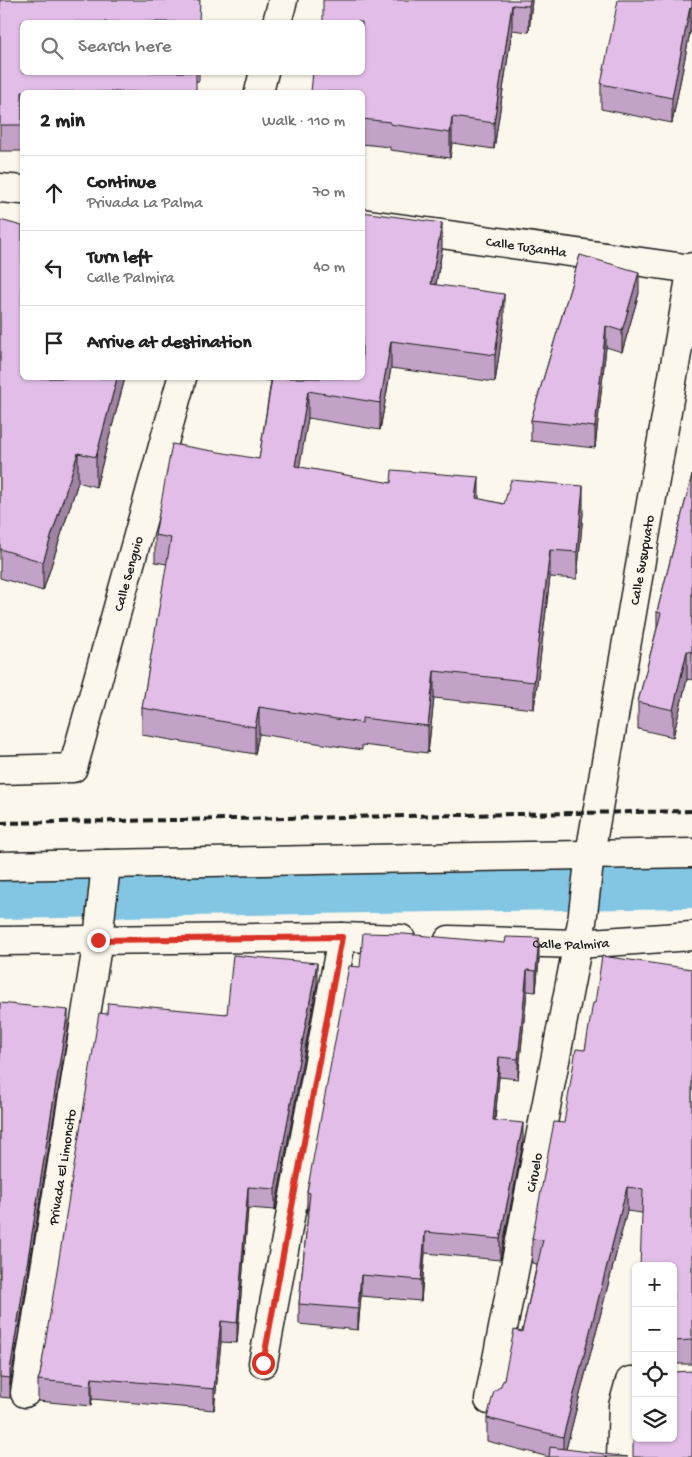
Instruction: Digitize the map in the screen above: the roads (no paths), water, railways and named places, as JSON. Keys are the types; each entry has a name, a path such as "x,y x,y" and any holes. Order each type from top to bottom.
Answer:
{"street":[{"path":"278,20 283,0"},
{"path":"260,90 263,75"},
{"path":"0,188 20,190"},
{"name":"Calle Tuzantla","path":"365,223 692,268"},
{"name":"Calle Susupuato","path":"580,933 589,864 692,268"},
{"name":"Calle Senguio","path":"0,770 73,768 181,380"},
{"path":"0,866 589,864 692,853"},
{"name":"Privada El Limoncito","path":"25,1393 98,938 105,866"},
{"name":"Calle Palmira","path":"0,941 98,938 342,937 580,933 692,936"},
{"name":"Ciruelo","path":"489,1400 580,933"},
{"path":"263,1363 342,937"},
{"path":"621,1457 623,1406 632,1384"}],"waterway":[{"path":"0,897 692,886"}],"railway":[{"path":"0,823 692,811"}]}
